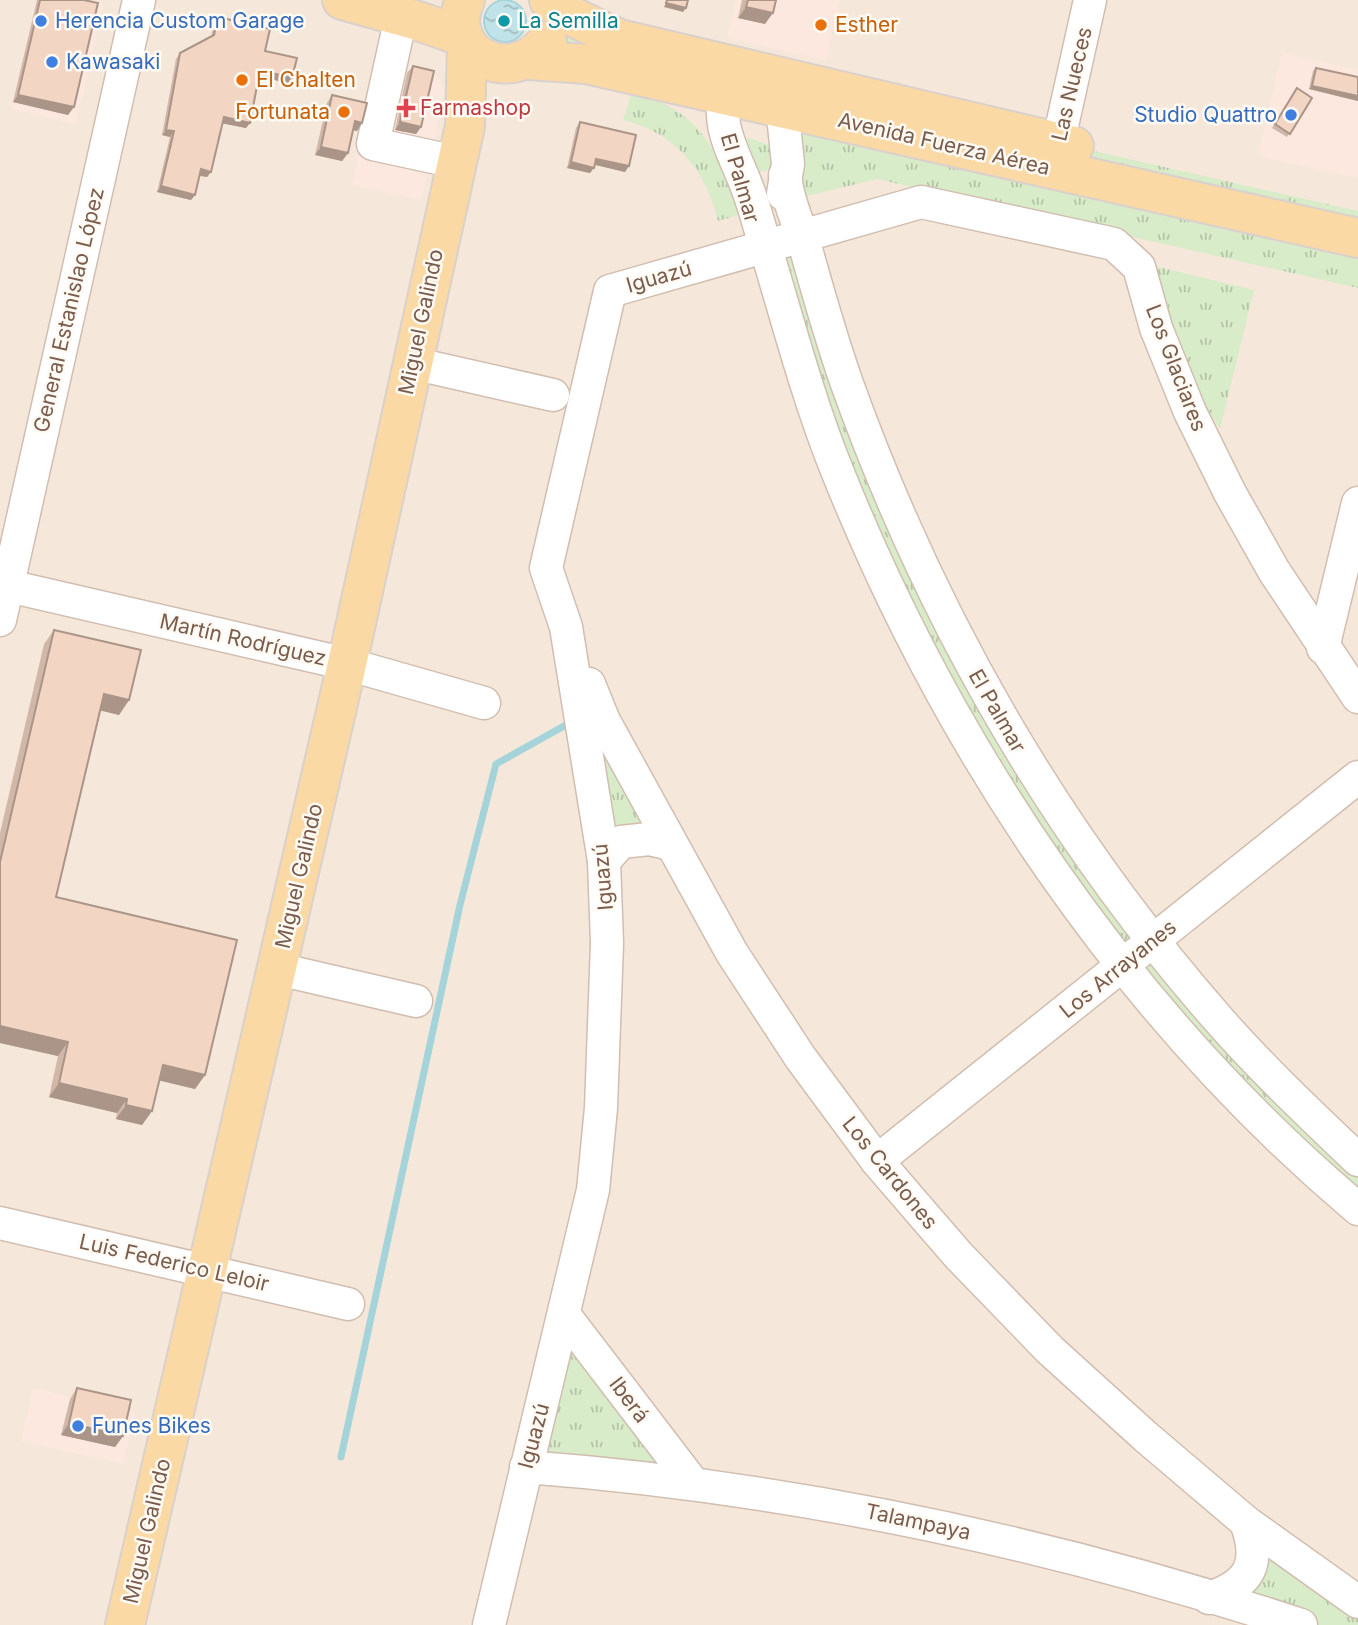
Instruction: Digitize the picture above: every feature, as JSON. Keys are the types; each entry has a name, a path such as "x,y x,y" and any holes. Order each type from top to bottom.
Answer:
{"main road":[{"name":"Avenida Fuerza Aérea","path":"342,0 466,40 477,54 489,62 586,64 729,81 1056,156 1358,238"},
{"path":"465,0 460,23 466,40"},
{"name":"Avenida Fuerza Aérea","path":"523,62 548,40 552,28 549,0"},
{"name":"Avenida Fuerza Aérea","path":"549,0 571,16 620,39 729,81"},
{"name":"Miguel Galindo","path":"125,1625 278,969 465,126 466,40"},
{"name":"Miguel Galindo","path":"465,126 479,101 523,62"},
{"name":"Avenida Fuerza Aérea","path":"1056,156 1358,211"}],"street":[{"name":"General Estanislao López","path":"0,620 4,585 139,0"},
{"name":"Las Nueces","path":"1056,156 1090,0"},
{"path":"401,17 373,144 456,162"},
{"name":"El Palmar","path":"729,81 724,127 750,198 744,201 751,225 766,247 797,358 836,467 881,573 933,677 1012,809 1055,873 1123,964 1193,1046 1266,1123 1358,1209"},
{"name":"El Palmar","path":"781,93 788,164 785,189 802,236 833,345 871,452 916,556 960,646 1022,755 1085,850 1153,941 1220,1021 1358,1160"},
{"name":"Los Glaciares","path":"766,247 921,202 1114,244 1139,267 1156,328 1190,412 1230,493 1274,572 1358,697"},
{"name":"Iguazú","path":"489,1625 565,1317 593,1190 601,1108 607,943 604,861 566,627 546,568 610,291 766,247"},
{"path":"412,363 553,396"},
{"path":"1323,648 1358,503"},
{"name":"Martín Rodríguez","path":"4,585 347,664 484,703"},
{"name":"Los Cardones","path":"566,627 604,721 739,964 800,1057 877,1161 959,1256 1050,1350 1245,1522 1358,1602"},
{"name":"Los Arrayanes","path":"877,1161 1358,777"},
{"path":"604,861 621,842 649,839 670,844"},
{"path":"278,969 416,1001"},
{"name":"Luis Federico Leloir","path":"0,1223 208,1269 348,1304"},
{"name":"Iberá","path":"565,1317 692,1482"},
{"name":"Talampaya","path":"526,1467 692,1482 887,1514 1003,1539 1301,1625"},
{"path":"1209,1598 1233,1590 1250,1570 1254,1546 1245,1522"}],"shaded area":[{"path":"0,0 1358,0 1358,1625 0,1625"},
{"name":"Kawasaki","path":"37,0 104,1 76,124 11,109"},
{"path":"736,0 839,0 826,60 727,38"},
{"path":"1282,53 1358,70 1358,178 1258,156"},
{"path":"381,61 435,74 445,91 421,200 352,185"},
{"name":"Funes Bikes","path":"33,1388 135,1412 123,1464 21,1441"}],"green space":[{"path":"552,28 1358,211 1358,288 877,179 794,199 782,108 539,52"},
{"path":"632,92 676,110 704,137 724,171 742,214 718,221 706,186 686,156 659,134 623,120"},
{"path":"750,138 774,147 772,170 755,172 743,139"},
{"path":"802,236 871,452 1085,850 1358,1160 1358,1209 1193,1046 933,677 766,247"},
{"path":"1150,265 1254,290 1220,429 1194,388"},
{"path":"579,699 670,844 604,861"},
{"path":"565,1316 692,1482 526,1467"},
{"path":"1254,1546 1358,1602 1358,1625 1301,1625 1233,1590"}],"water":[{"name":"La Semilla","path":"505,0 520,6 526,21 520,36 505,42 490,36 484,21 490,6"}],"building":[{"name":"Kawasaki","path":"40,0 84,0 98,3 74,107 18,95"},
{"path":"667,0 688,0 686,8 666,3"},
{"path":"748,0 776,0 773,13 746,7"},
{"path":"218,17 270,29 265,51 297,58 292,78 260,70 250,123 224,117 211,172 201,169 195,195 161,186 174,131 166,130 180,53 214,35"},
{"path":"413,66 434,71 421,127 400,122"},
{"path":"1316,68 1358,77 1358,96 1312,86"},
{"name":"Studio Quattro","path":"1297,88 1312,98 1290,134 1275,124"},
{"path":"332,95 367,103 362,123 355,121 348,153 321,147"},
{"path":"580,122 636,135 629,166 596,159 594,168 571,162"},
{"path":"54,630 141,650 129,700 104,694 56,897 237,940 205,1075 163,1065 152,1111 126,1105 127,1099 59,1083 68,1042 0,1026 0,862"},
{"path":"77,1388 131,1400 123,1436 69,1423"}],"waterway":[{"path":"341,1457 460,905 496,764 573,721"}],"place":[{"name":"Herencia Custom Garage","path":"41,21"},
{"name":"La Semilla","path":"504,21"},
{"name":"Esther","path":"821,25"},
{"name":"Kawasaki","path":"52,62"},
{"name":"El Chalten","path":"242,80"},
{"name":"Farmashop","path":"406,108"},
{"name":"Fortunata","path":"344,112"},
{"name":"Studio Quattro","path":"1291,115"},
{"name":"Funes Bikes","path":"78,1426"}]}
